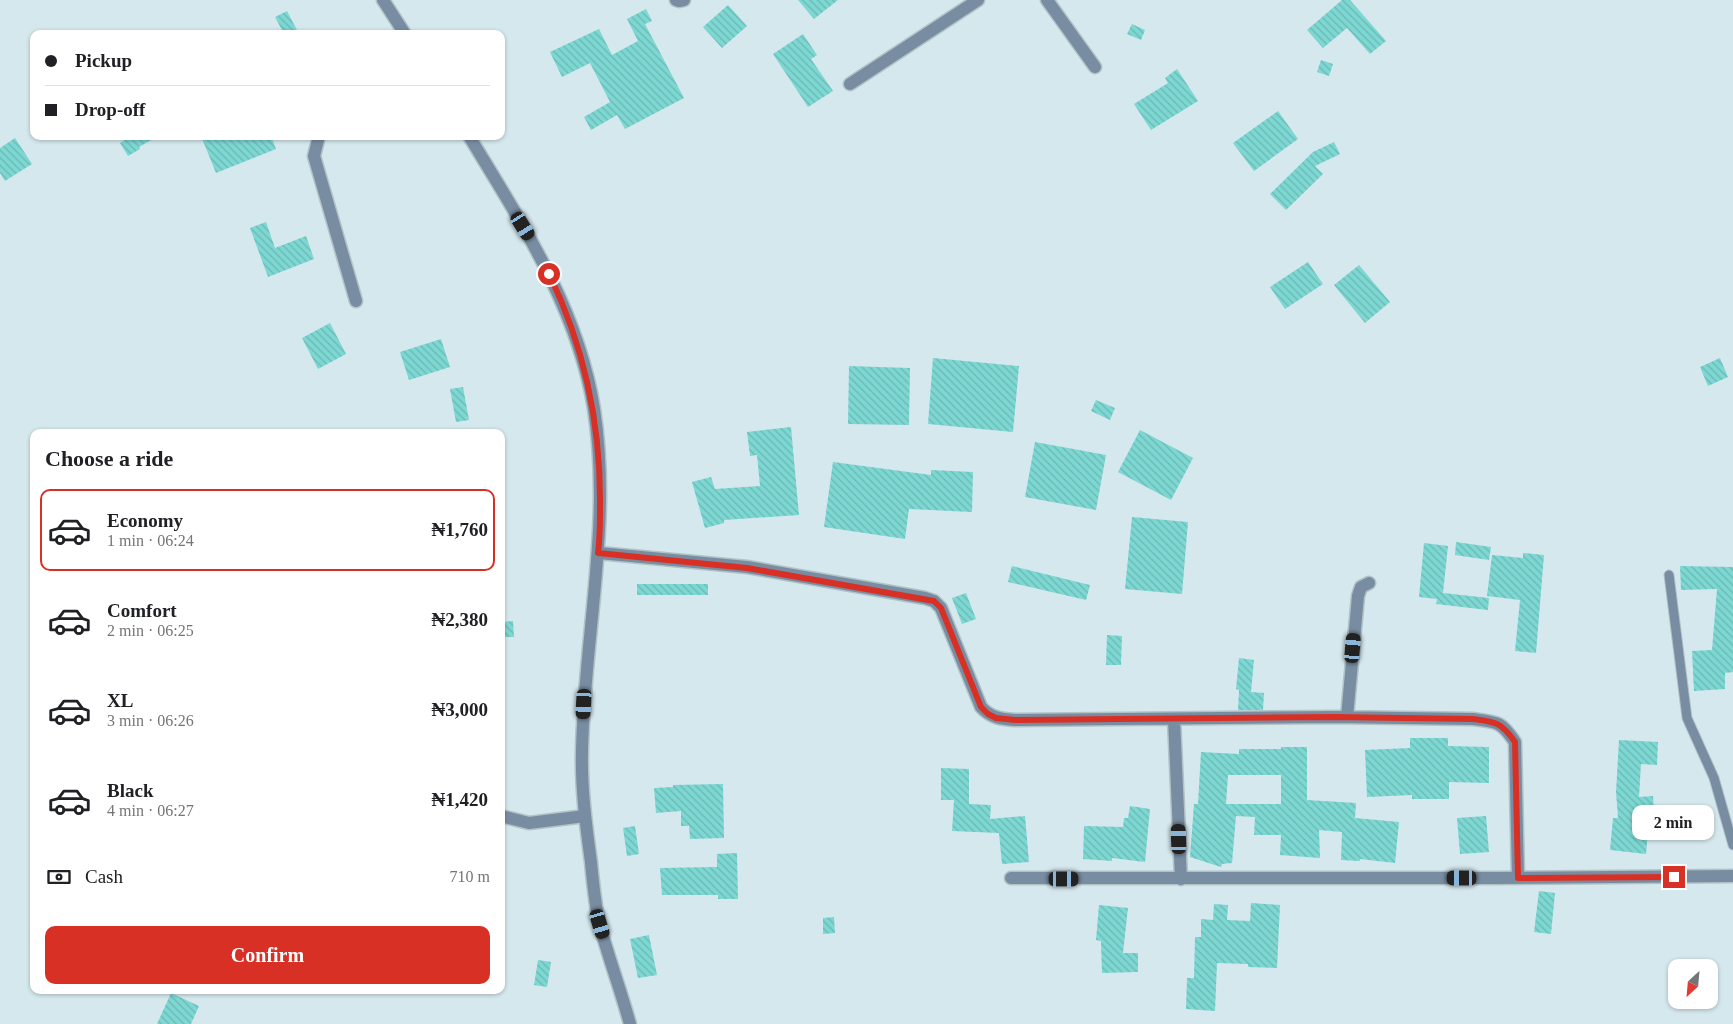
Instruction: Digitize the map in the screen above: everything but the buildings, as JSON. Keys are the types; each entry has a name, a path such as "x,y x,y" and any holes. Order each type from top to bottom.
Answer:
{"street":[{"path":"382,0 402,30"},
{"path":"676,0 684,0"},
{"path":"850,84 978,0"},
{"path":"1047,0 1096,67"},
{"path":"318,140 314,156 356,301"},
{"path":"471,140 532,240 557,291 584,363 594,408 600,473 598,553 585,687 582,753 585,816 600,924 630,1024"},
{"path":"598,553 747,568 934,601 941,608 981,707 988,714 996,718 1015,720 1347,717 1473,719 1493,722 1506,728 1515,742 1518,878"},
{"path":"1347,717 1358,596 1361,587 1369,584"},
{"path":"1174,719 1181,879"},
{"path":"505,817 529,823 585,816"},
{"path":"1011,878 1733,876"}],"lane":[{"path":"1669,575 1687,718 1714,778 1733,845"}],"route":[{"path":"549,274 584,363 594,408 600,473 600,544 598,553 747,568 934,601 941,608 981,707 988,714 996,718 1015,720 1108,720 1335,717 1473,719 1493,722 1506,728 1515,742 1518,878 1674,877"}]}
